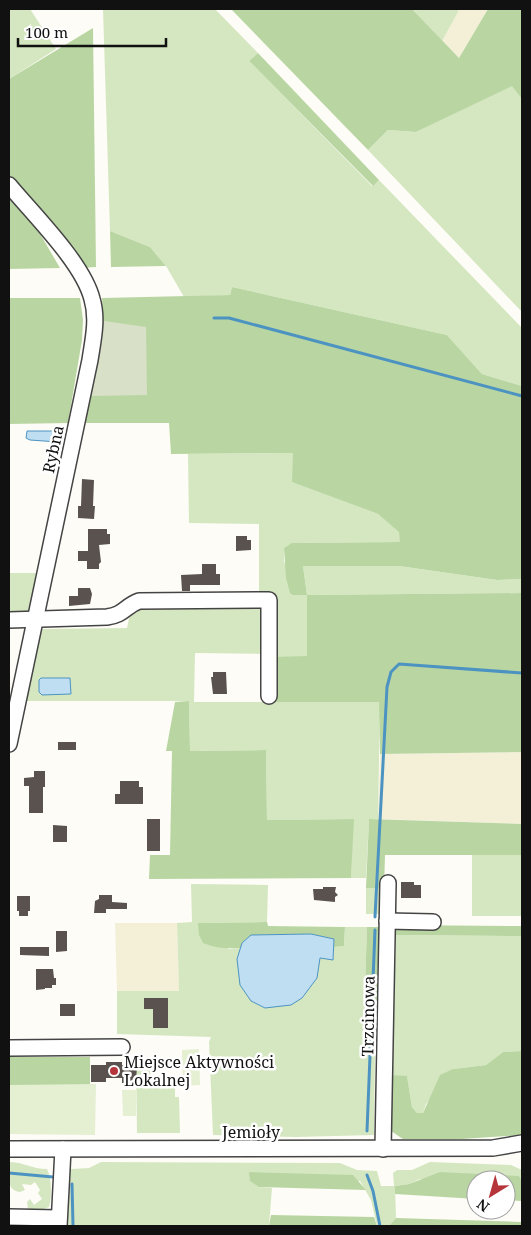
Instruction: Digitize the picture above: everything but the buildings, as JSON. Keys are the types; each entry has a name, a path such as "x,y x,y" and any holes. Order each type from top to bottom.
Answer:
{"street":[{"name":"Rybna","path":"9,185 73,261 92,299 95,327 90,360 9,744"},
{"path":"9,620 107,617 123,613 132,604 139,601 268,600 269,696"},
{"name":"Trzcinowa","path":"383,1149 388,883"},
{"path":"387,921 433,922"},
{"path":"9,1048 122,1047"},
{"name":"Jemioły","path":"9,1149 493,1148 522,1143"},
{"name":"Jemioły","path":"493,1148 522,1154"},
{"path":"9,1217 59,1222 63,1149"}],"shaded area":[{"path":"459,9 488,9 459,58 442,41"},
{"path":"522,752 522,824 378,819 380,754"},
{"path":"115,923 177,923 179,991 117,991"}],"green space":[{"path":"9,9 30,9 56,49 9,79"},
{"path":"103,9 215,9 258,53 249,61 372,186 379,180 522,328 522,386 482,374 447,335 232,287 230,295 184,297 166,266 150,247 110,231"},
{"path":"231,9 412,9 459,58 488,9 522,9 522,99 512,86 416,132 388,130 368,150"},
{"path":"412,9 459,9 442,41"},
{"path":"93,28 96,267 80,268 64,241 9,176 9,79"},
{"path":"258,53 379,180 373,186 249,61"},
{"path":"512,85 522,99 522,312 368,150 388,130 416,132"},
{"path":"9,195 39,232 60,268 9,269"},
{"path":"110,231 150,247 166,266 111,267"},
{"path":"232,287 447,335 482,374 522,386 522,579 497,580 399,566 303,566 307,595 293,595 290,593 286,578 284,548 292,543 400,542 399,532 378,514 292,482 293,453 171,454 169,423 83,423 98,361 102,330 102,298 230,295"},
{"path":"9,298 80,298 83,320 82,340 68,423 9,424"},
{"path":"104,321 146,327 147,395 91,396"},
{"path":"293,453 293,482 378,514 400,532 400,542 293,543 284,548 284,562 307,595 307,657 273,657 274,596 259,595 259,524 189,523 188,454"},
{"path":"303,566 399,566 497,580 522,579 522,593 307,595"},
{"path":"9,573 36,573 28,615 9,615"},
{"path":"522,593 522,752 380,754 379,702 273,702 273,657 307,656 307,595"},
{"path":"136,605 258,607 266,613 265,654 195,653 194,702 380,702 378,819 369,819 366,878 351,878 353,819 267,820 266,750 190,751 189,701 25,701 41,629 127,628 131,609"},
{"path":"189,701 190,751 266,750 267,820 354,819 351,878 149,879 150,855 170,855 172,751 166,751 175,702"},
{"path":"369,819 522,824 522,855 385,855 384,889 366,888"},
{"path":"472,855 522,855 522,916 472,916"},
{"path":"191,884 268,885 267,922 199,923 229,949 241,948 237,959 302,998 317,978 320,958 333,960 334,947 344,946 345,927 367,927 363,1048 375,1049 374,1135 296,1137 213,1135 209,1042 211,1037 117,1034 117,991 179,991 177,923 192,922"},
{"path":"366,888 384,889 384,914 366,914"},
{"path":"267,922 268,926 345,927 344,946 334,947 334,939 311,934 251,935 242,943 241,948 226,948 203,943 199,935 198,923"},
{"path":"396,925 522,926 522,936 396,935"},
{"path":"367,927 379,927 375,1049 363,1048"},
{"path":"396,935 522,936 522,1051 503,1052 486,1065 453,1069 426,1104 423,1113 417,1113 412,1107 407,1077 392,1075"},
{"path":"199,1049 200,1085 183,1086 182,1050"},
{"path":"522,1051 522,1135 462,1139 403,1139 391,1131 392,1075 407,1076 412,1107 417,1113 423,1113 440,1075 453,1069 486,1065 503,1052"},
{"path":"9,1057 90,1057 90,1085 9,1085"},
{"path":"136,1063 150,1063 151,1075 175,1075 175,1097 179,1097 180,1133 137,1133"},
{"path":"96,1084 95,1135 9,1134 9,1085"},
{"path":"122,1090 136,1090 136,1116 123,1116"},
{"path":"9,1162 47,1169 51,1188 49,1207 36,1212 28,1209 27,1202 30,1199 34,1205 42,1199 38,1193 40,1190 35,1182 31,1185 22,1184 25,1190 15,1191 9,1181"},
{"path":"101,1162 340,1163 357,1170 377,1171 381,1186 394,1186 393,1173 397,1170 412,1170 430,1162 511,1165 522,1170 522,1182 516,1176 516,1170 466,1170 466,1178 420,1179 409,1184 395,1186 396,1218 389,1226 377,1226 371,1200 360,1181 259,1187 272,1188 269,1226 67,1226 69,1173 71,1169 89,1168"},
{"path":"249,1172 353,1175 366,1190 259,1187 250,1181"},
{"path":"440,1172 466,1173 466,1198 395,1194 395,1186 409,1184"},
{"path":"516,1176 519,1176 522,1182 522,1201 516,1201"},
{"path":"271,1215 374,1217 377,1226 269,1226"},
{"path":"396,1218 522,1222 522,1226 389,1226"}],"water":[{"path":"27,431 60,431 62,434 61,440 58,442 30,440 26,438"},
{"path":"41,678 70,678 71,694 42,695 39,692 39,680"},
{"path":"311,934 334,939 333,960 320,958 317,978 302,998 291,1005 265,1008 251,1001 240,985 237,959 242,943 251,935"}],"waterway":[{"path":"214,318 229,318 522,396"},
{"path":"375,917 387,687 391,672 399,664 522,673"},
{"path":"367,1131 375,930"},
{"path":"9,1173 53,1177"},
{"path":"367,1175 373,1191 380,1226"},
{"path":"72,1184 73,1226"}],"place":[{"name":"Miejsce Aktywności Lokalnej","path":"114,1071"}]}
